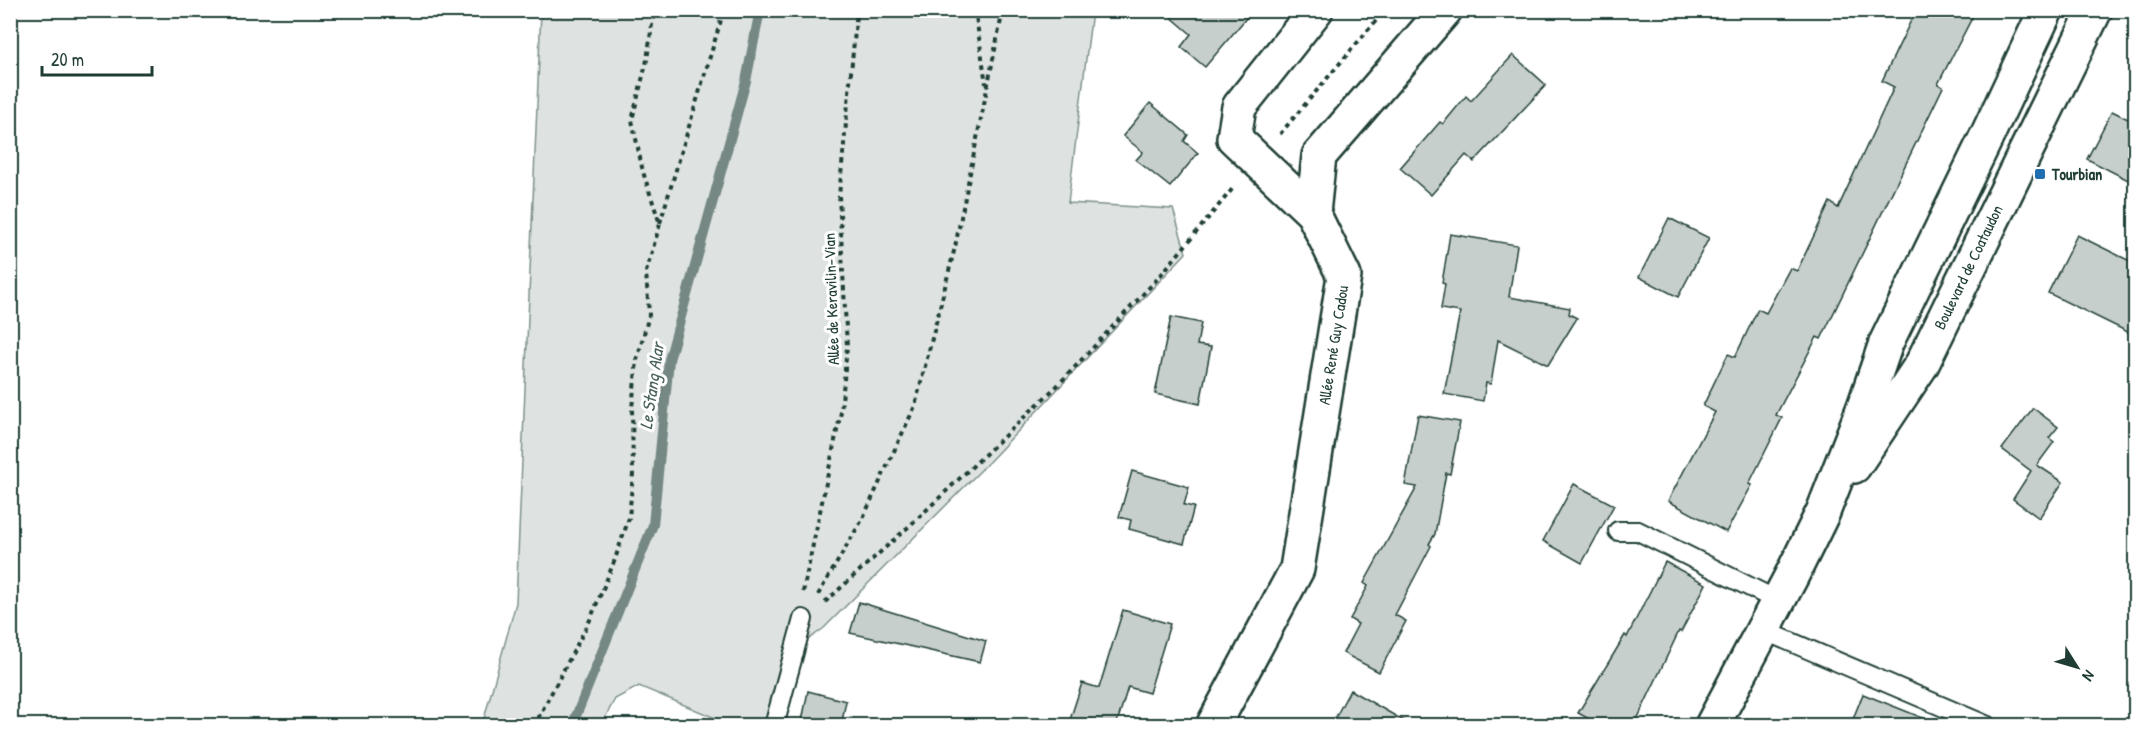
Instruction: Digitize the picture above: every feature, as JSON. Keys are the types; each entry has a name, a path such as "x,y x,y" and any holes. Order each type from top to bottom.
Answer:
{"main road":[{"name":"Allée René Guy Cadou","path":"1213,726 1297,569 1344,276 1313,213 1234,138 1239,107 1316,10"},
{"path":"1313,213 1319,156 1445,10"},
{"name":"Boulevard de Coataudon","path":"1713,726 1822,512 1864,407 1886,343 2046,10"},
{"name":"Boulevard de Coataudon","path":"1822,512 1887,420 1922,364 2095,10"}],"lane":[{"path":"1618,531 1638,531 1771,616 1988,726"},
{"path":"774,726 803,619"}],"path":[{"path":"654,10 647,60 632,120 643,172 660,224"},
{"path":"534,726 590,620 629,518 633,474 632,408 637,360 650,315 646,272 724,10"},
{"name":"Allée de Keravilin-Vian","path":"803,619 804,588 841,412 846,358 839,196 857,10"},
{"path":"975,10 987,88"},
{"path":"803,619 863,518 915,406 955,247 1003,10"},
{"path":"803,619 845,585 1059,384 1160,276 1385,10"}],"shaded area":[{"path":"541,11 1092,11 1068,203 1173,209 1186,253 986,465 824,628 805,642 782,725 732,725 639,686 615,699 601,725 482,726 516,603"}],"building":[{"path":"1163,10 1253,10 1205,67 1181,47 1191,34"},
{"path":"1916,10 1976,10 1938,84 1943,87 1821,339 1817,337 1776,415 1782,418 1749,484 1752,485 1726,532 1668,501 1715,412 1703,406 1728,354 1735,357 1758,309 1766,313 1790,268 1797,271 1830,202 1838,208 1894,87 1882,81"},
{"path":"1513,55 1546,85 1474,162 1466,155 1431,195 1400,168 1440,122 1443,124 1466,96 1471,101"},
{"path":"1150,103 1188,135 1184,141 1198,153 1170,187 1136,160 1143,152 1123,136"},
{"path":"2112,111 2136,123 2136,184 2087,159"},
{"path":"1669,218 1709,238 1678,297 1639,277"},
{"path":"1450,234 1517,245 1509,297 1570,308 1569,314 1577,318 1548,365 1498,340 1491,384 1486,383 1483,401 1444,394 1460,312 1441,309 1445,284 1442,283"},
{"path":"2077,235 2136,264 2136,336 2048,293"},
{"path":"1171,317 1201,323 1197,345 1211,347 1200,404 1155,394"},
{"path":"2033,408 2058,427 2049,438 2054,442 2037,465 2063,482 2039,518 2013,499 2031,471 2002,449"},
{"path":"1418,415 1460,422 1450,474 1446,473 1435,534 1395,615 1406,621 1379,672 1343,653 1358,624 1350,619 1368,586 1364,583 1417,487 1405,485"},
{"path":"1132,471 1189,487 1184,505 1194,507 1184,544 1129,529 1131,520 1119,517"},
{"path":"1574,484 1614,505 1582,563 1543,541"},
{"path":"1665,562 1706,584 1681,632 1679,631 1634,726 1602,726 1578,713 1625,635 1627,637"},
{"path":"859,602 986,641 980,662 850,633"},
{"path":"1123,610 1170,624 1149,693 1128,687 1116,726 1068,726 1082,683 1099,688"},
{"path":"1350,690 1413,726 1331,726"},
{"path":"808,691 846,701 841,726 801,726"},
{"path":"1863,694 1938,724 1938,726 1850,726"}],"waterway":[{"name":"Le Stang Alar","path":"572,726 653,525 669,360 746,81 760,10"}],"place":[{"name":"Tourbian","path":"2040,174"}]}
